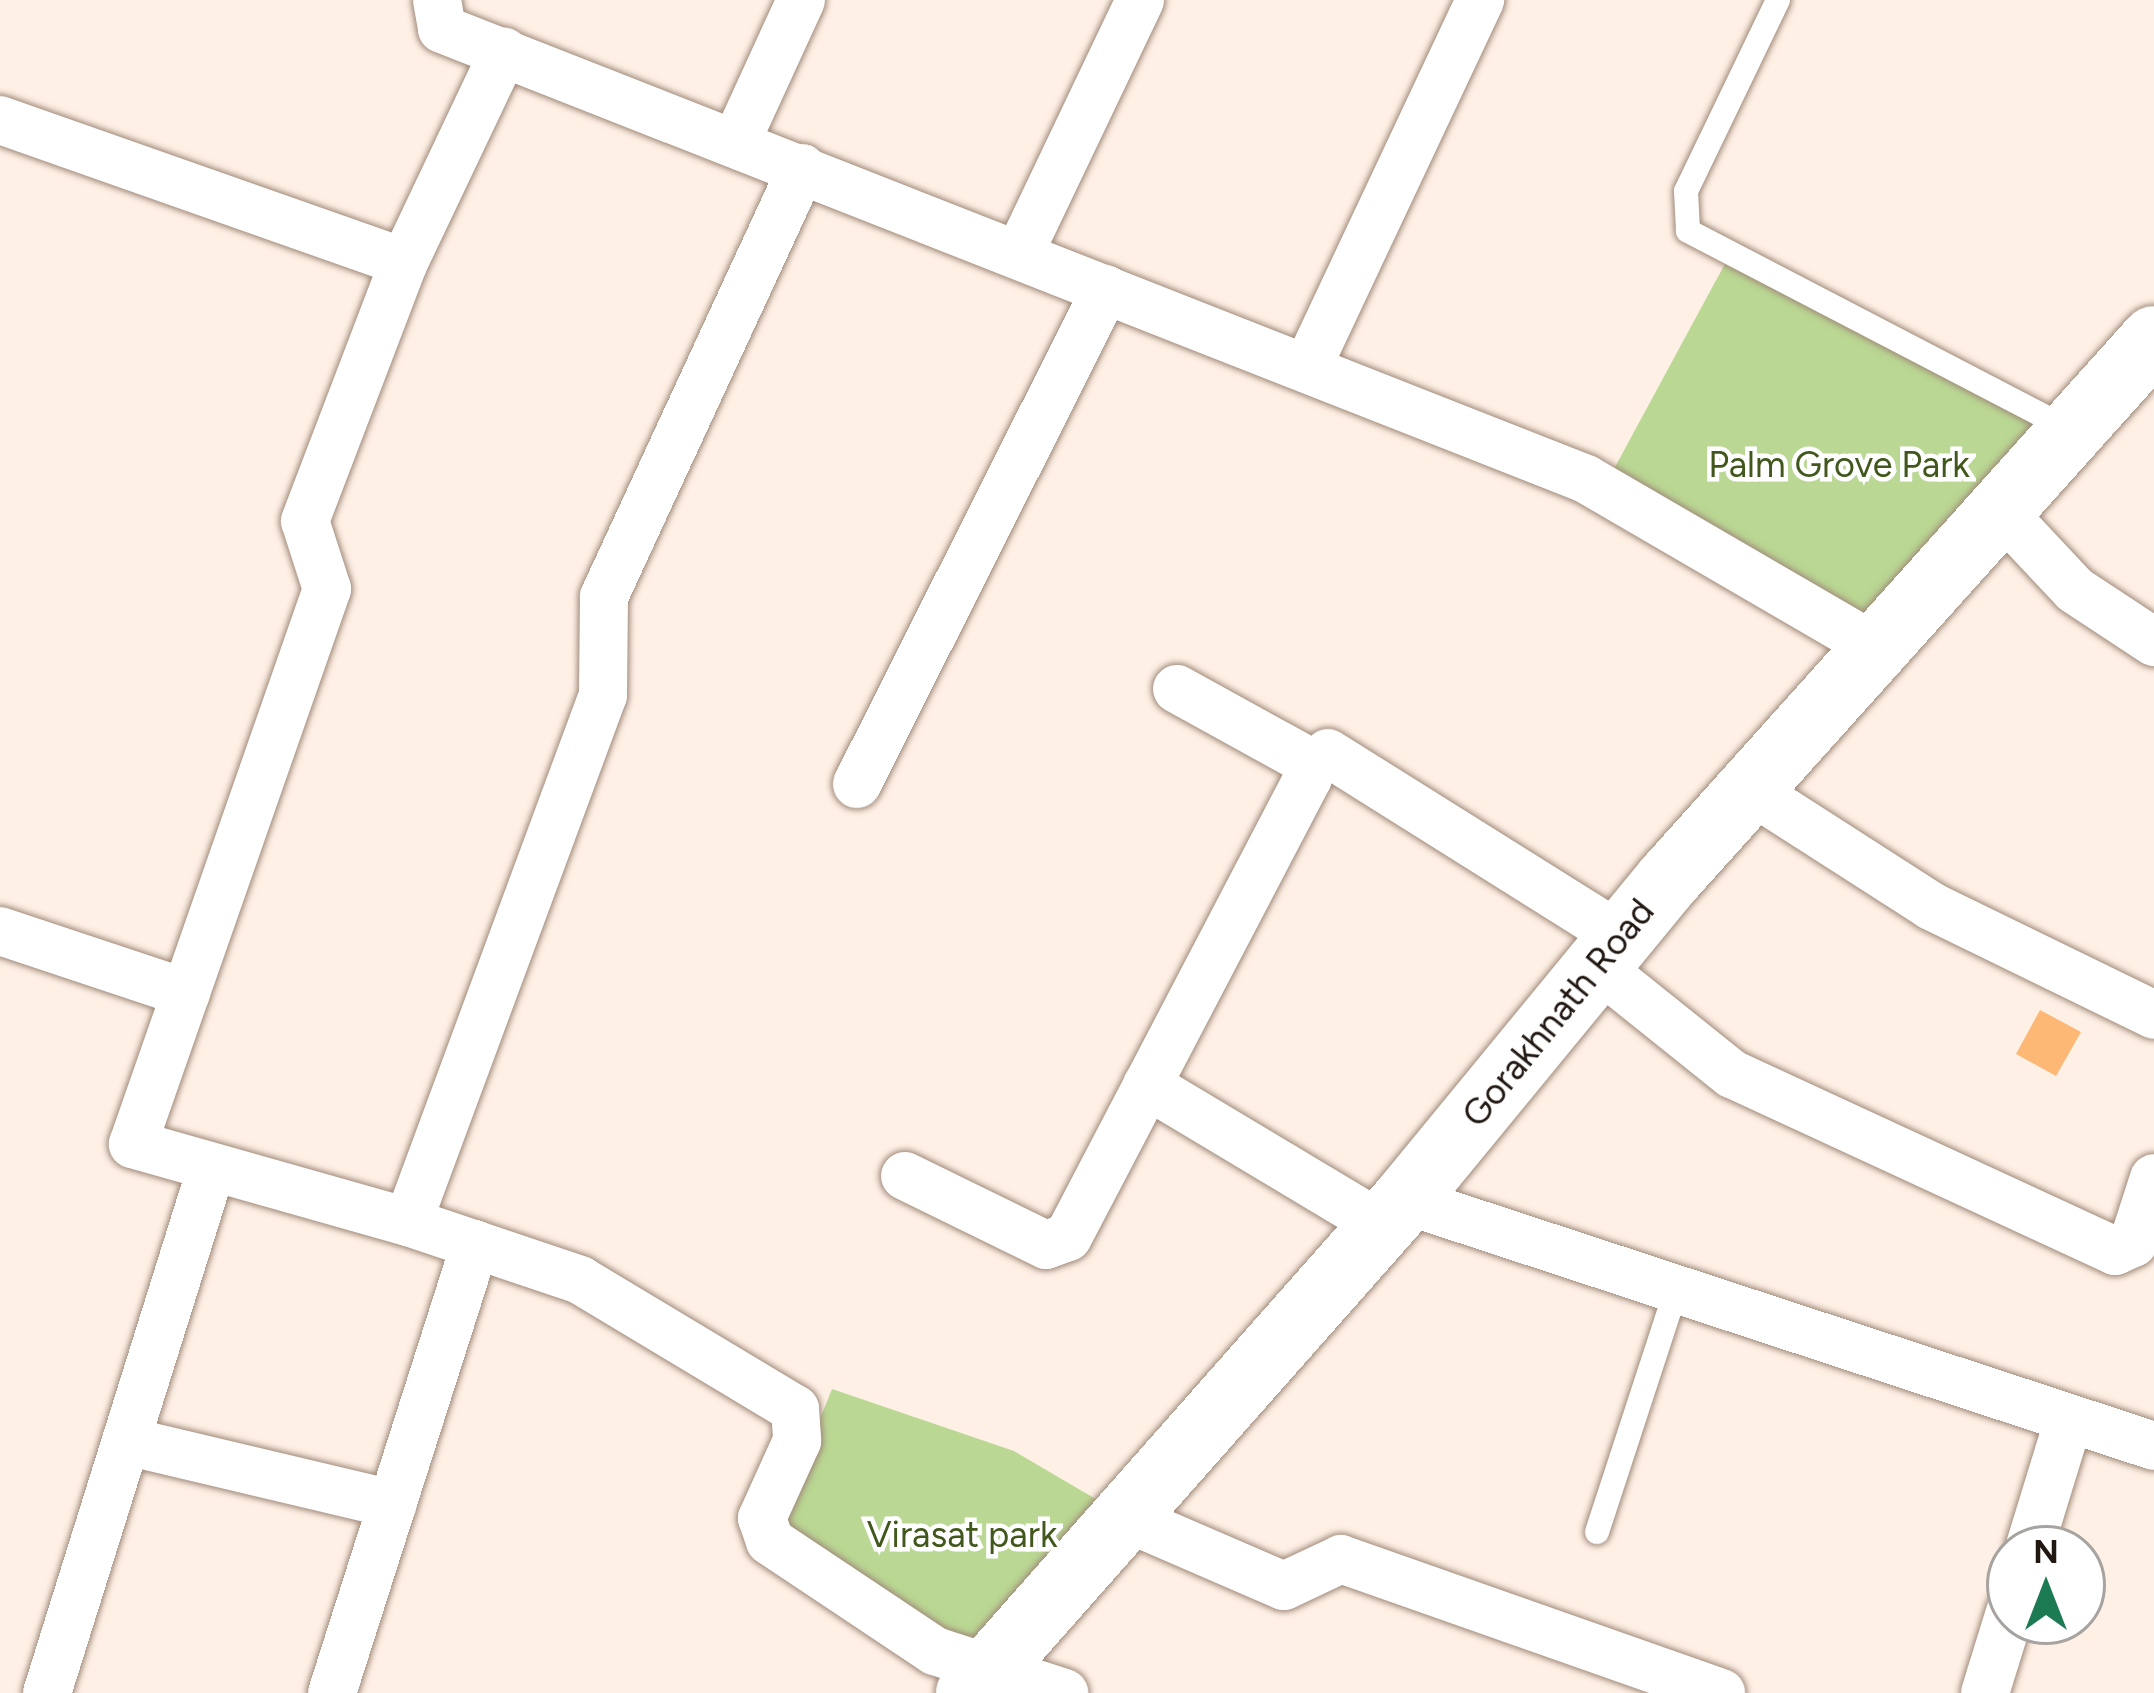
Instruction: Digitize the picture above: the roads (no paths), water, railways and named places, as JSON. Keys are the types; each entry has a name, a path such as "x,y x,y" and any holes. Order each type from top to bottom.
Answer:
{"main road":[{"name":"Gorakhnath Road","path":"978,1680 1394,1213 1748,789 2154,339"}],"street":[{"path":"436,0 442,29 1586,479 1875,647"},
{"path":"736,142 801,0"},
{"path":"1019,254 1140,0"},
{"path":"1307,368 1480,0"},
{"path":"504,51 404,262 304,521 327,589 133,1150 408,1222 580,1280 795,1409 797,1441 762,1517 770,1541 978,1680 1064,1693"},
{"path":"0,120 404,262"},
{"path":"408,1222 603,694 604,597 802,168"},
{"path":"857,784 1106,289"},
{"path":"1998,508 2075,590 2154,642"},
{"path":"904,1176 1059,1244 1148,1085 1309,767 1177,689"},
{"path":"1328,753 1609,952 1732,1074 2115,1251 2133,1243 2154,1178"},
{"path":"1748,789 1931,906 2154,1016"},
{"path":"0,931 186,993"},
{"path":"1148,1085 1394,1213 1676,1292 2154,1446"},
{"path":"47,1693 210,1173"},
{"path":"332,1693 475,1244"},
{"path":"2036,1525 2069,1419"},
{"path":"126,1441 393,1504"},
{"path":"1122,1516 1284,1586 1341,1558 1721,1693"},
{"path":"1985,1693 2000,1645"}],"lane":[{"path":"1778,0 1686,190 1688,231 2070,430"},
{"path":"1598,1532 1676,1292"}],"park label":[{"name":"Palm Grove Park","path":"1839,465"},
{"name":"Virasat park","path":"962,1535"}]}
